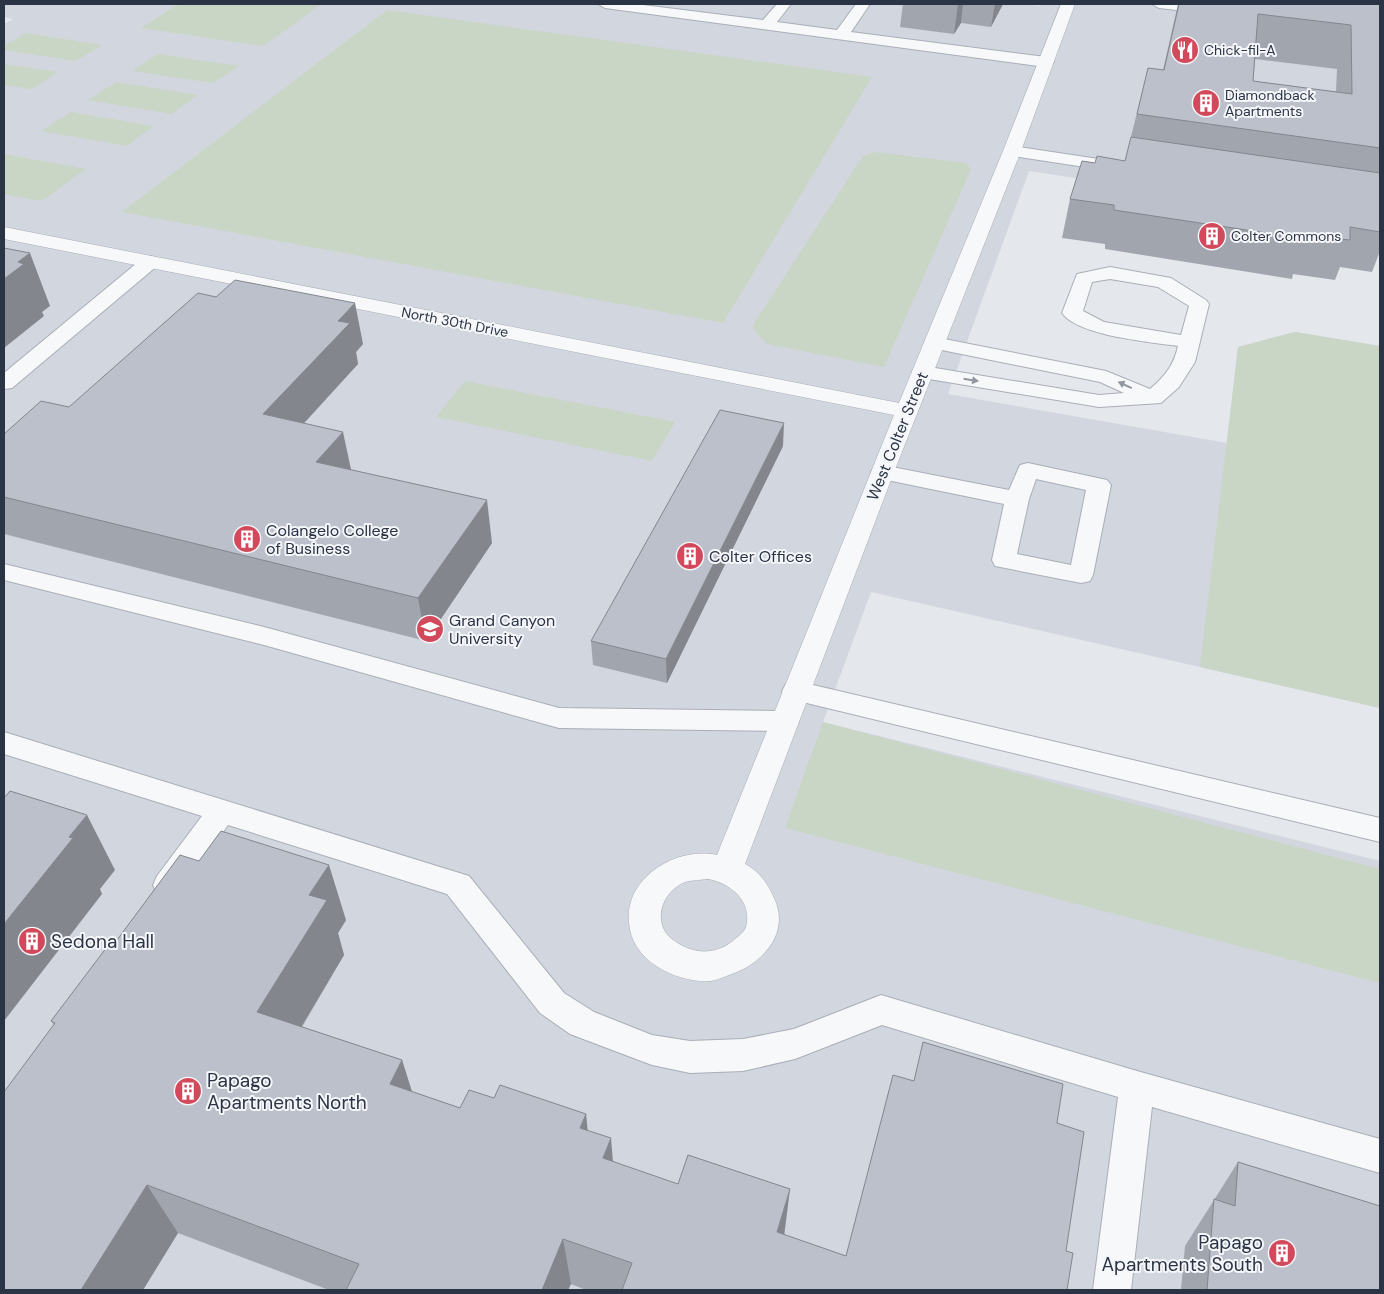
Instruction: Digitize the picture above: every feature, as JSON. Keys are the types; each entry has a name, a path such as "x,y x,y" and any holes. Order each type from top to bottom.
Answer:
{"street":[{"name":"West Colter Street","path":"727,870 882,472 1012,151 1068,4"},
{"name":"North 30th Drive","path":"4,233 907,412"}],"lane":[{"path":"611,4 1046,62"},
{"path":"767,25 784,4"},
{"path":"841,35 863,4"},
{"path":"1159,4 1226,12"},
{"path":"1012,151 1136,170"},
{"path":"4,383 150,262"},
{"path":"923,372 1099,401 1153,398 1171,382 1185,362 1199,304 1164,282 1110,273 1084,278 1072,313 1098,327 1189,342"},
{"path":"934,343 1106,377 1153,398"},
{"path":"1028,470 1099,485 1081,575 1004,560 1016,498 1028,470"},
{"path":"882,472 1016,498"},
{"path":"4,572 264,636 559,718 785,721"},
{"path":"796,691 1380,830"},
{"path":"4,743 458,885 552,1003 582,1023 614,1037 652,1050 690,1058 743,1055 796,1044 882,1010 1137,1087 1380,1156"},
{"path":"150,909 222,811"},
{"path":"1112,1290 1137,1087"}],"shaded area":[{"name":"Grand Canyon University","path":"4,4 1022,4 1040,6 1041,4 1380,4 1380,224 1029,171 948,394 1227,443 1238,347 1295,332 1380,346 1380,708 871,592 823,722 1380,861 1380,1290 4,1290 4,24 13,19 4,17"}],"green space":[{"path":"179,4 322,4 263,46 141,28"},
{"path":"387,10 872,77 723,323 122,212"},
{"path":"26,33 102,45 76,61 4,50 4,46"},
{"path":"158,54 239,66 214,83 132,71"},
{"path":"4,64 58,72 32,89 4,85"},
{"path":"116,82 198,95 172,114 88,100"},
{"path":"71,112 154,126 127,146 41,131"},
{"path":"876,152 966,163 971,169 884,367 767,344 755,331 753,325 863,156"},
{"path":"4,154 86,169 42,201 4,194"},
{"path":"1295,332 1380,346 1380,708 1200,667 1238,347"},
{"path":"465,381 675,422 652,461 436,417"},
{"path":"823,722 1380,869 1380,983 785,828"}],"building":[{"path":"1179,4 1380,4 1380,148 1137,114 1148,68 1164,70","holes":["1258,14 1351,25 1352,94 1253,81"]},
{"path":"1131,137 1380,173 1380,232 1350,227 1350,240 1306,235 1306,239 1114,210 1114,205 1070,199 1082,161 1095,163 1097,156 1125,161"},
{"path":"4,248 30,253 18,262 24,264 4,279"},
{"path":"235,280 355,303 338,321 350,323 263,414 343,432 316,462 487,500 418,598 4,497 4,434 41,401 69,407 198,293 216,297"},
{"name":"Colter Offices","path":"720,410 784,423 666,659 591,641"},
{"path":"10,791 87,815 69,837 73,838 4,924 4,798"},
{"path":"221,831 329,865 309,895 327,900 257,1012 402,1060 390,1084 460,1108 469,1090 494,1098 500,1085 586,1114 580,1128 611,1138 603,1158 678,1184 688,1155 790,1189 777,1232 846,1256 893,1075 914,1081 923,1042 1063,1084 1057,1123 1084,1132 1066,1251 1073,1253 1067,1290 622,1290 632,1263 563,1239 542,1290 346,1290 359,1264 147,1185 81,1290 4,1290 4,1092 55,1023 51,1021 113,939 117,940 180,855 199,861"},
{"path":"1238,1162 1380,1206 1380,1290 1207,1290 1214,1199 1235,1206"}],"place":[{"name":"Chick-fil-A","path":"1185,50"},
{"name":"Diamondback Apartments","path":"1206,103"},
{"name":"Colter Commons","path":"1212,236"},
{"name":"Colangelo College of Business","path":"247,539"},
{"name":"Colter Offices","path":"690,556"},
{"name":"Grand Canyon University","path":"430,629"},
{"name":"Sedona Hall","path":"32,941"},
{"name":"Papago Apartments North","path":"188,1091"},
{"name":"Papago Apartments South","path":"1282,1253"}]}
